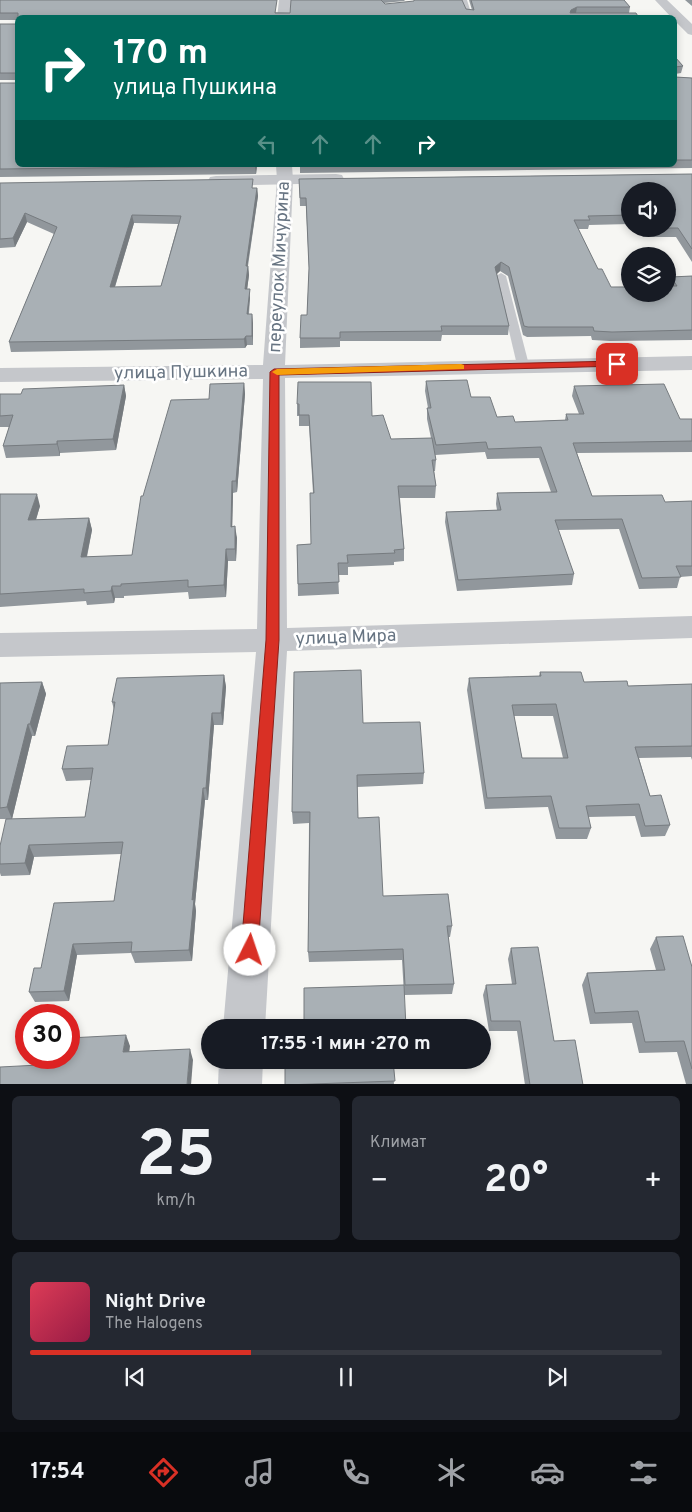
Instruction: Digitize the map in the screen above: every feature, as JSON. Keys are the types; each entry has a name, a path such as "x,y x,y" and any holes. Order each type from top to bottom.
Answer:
{"street":[{"path":"283,15 285,0"},
{"path":"662,0 673,15"},
{"path":"647,5 655,15"},
{"path":"677,18 692,18"},
{"path":"677,20 692,31"},
{"path":"196,181 285,172 354,179"},
{"name":"переулок Мичурина","path":"245,1019 272,640 274,372 285,172"},
{"name":"улица Пушкина","path":"0,375 274,372 523,365 692,363"},
{"name":"улица Мира","path":"0,645 272,640 692,627"},
{"path":"240,1084 241,1069"}],"lane":[{"path":"464,0 470,15"},
{"path":"501,276 523,365"}],"building":[{"path":"0,0 277,0 275,13 290,13 291,0 381,0 385,4 414,0 462,0 466,9 474,10 471,0 624,0 630,7 577,7 571,10 570,13 636,13 637,15 18,15 18,13 0,13"},
{"path":"0,24 15,24 15,73 0,73"},
{"path":"677,59 683,66 677,67"},
{"path":"677,77 692,78 692,160 677,160"},
{"path":"0,83 15,83 15,167 170,167 0,169"},
{"path":"692,174 692,249 678,228 676,228 676,182 621,182 621,215 588,216 590,220 574,220 598,269 602,269 611,287 621,287 621,302 676,302 676,277 692,276 692,330 612,332 594,331 593,327 524,326 509,267 501,262 495,267 509,326 441,326 442,331 340,332 340,338 300,338 301,315 307,315 309,268 306,198 300,198 299,179"},
{"path":"253,179 252,188 257,188 246,266 248,266 245,289 250,289 247,314 252,314 252,336 246,336 244,339 9,342 57,227 25,213 13,238 0,239 0,183","holes":["132,215 181,216 161,286 110,287"]},
{"path":"467,380 471,397 490,397 497,417 513,416 515,422 568,420 566,414 584,414 574,386 664,384 680,419 692,419 692,441 573,443 592,496 662,495 665,502 692,501 692,566 676,566 681,577 642,578 622,519 555,520 574,574 458,580 446,512 501,510 497,493 557,492 541,447 488,449 486,442 436,445 427,408 431,408 426,381"},
{"path":"298,382 371,382 372,416 383,415 391,439 432,438 436,460 432,460 436,486 398,486 404,549 394,550 395,553 347,555 348,563 338,563 339,582 298,584 297,545 311,544 310,493 314,493 309,415 299,415 299,404 297,404"},
{"path":"244,383 236,481 232,481 231,527 235,526 235,549 226,549 224,585 188,587 188,580 121,584 121,586 112,586 111,591 84,593 84,589 0,594 0,494 37,494 28,520 89,518 81,557 132,555 141,496 143,496 171,400 209,399 210,384"},
{"path":"124,385 113,439 57,441 57,444 3,446 13,415 0,416 0,394 21,394 23,389"},
{"path":"361,670 363,723 420,722 424,773 357,775 358,818 379,817 383,896 448,894 452,926 447,926 454,984 405,985 403,949 308,952 310,812 292,812 294,672"},
{"path":"540,672 581,672 584,682 627,681 628,686 692,684 692,746 635,747 650,796 661,795 670,825 645,826 639,804 586,806 591,828 559,828 551,796 487,798 469,678 541,676","holes":["556,704 568,758 522,758 512,705"]},
{"path":"224,675 221,713 212,713 206,788 203,788 192,900 194,899 189,950 131,952 132,942 73,944 64,991 29,992 34,968 41,968 54,903 114,901 123,842 29,845 25,863 0,864 0,846 6,819 85,817 93,768 62,769 67,746 108,745 115,702 112,702 117,678"},
{"path":"42,682 30,724 28,724 7,807 0,808 0,683"},
{"path":"683,936 692,967 692,1069 684,1041 645,1042 638,1011 595,1013 587,973 665,970 656,937"},
{"path":"538,947 554,1041 575,1040 583,1084 530,1084 520,1021 491,1021 486,985 516,984 511,948"},
{"path":"404,985 406,1019 304,1019 304,988"},
{"path":"126,1035 123,1052 190,1049 187,1084 0,1084 0,1067 15,1066 15,1069 80,1069 80,1037"},
{"path":"285,1069 394,1069 395,1081 285,1084"}],"slow traffic":[{"path":"277,372 461,367"}],"route":[{"path":"250,950 272,640 274,372 617,364"}]}
